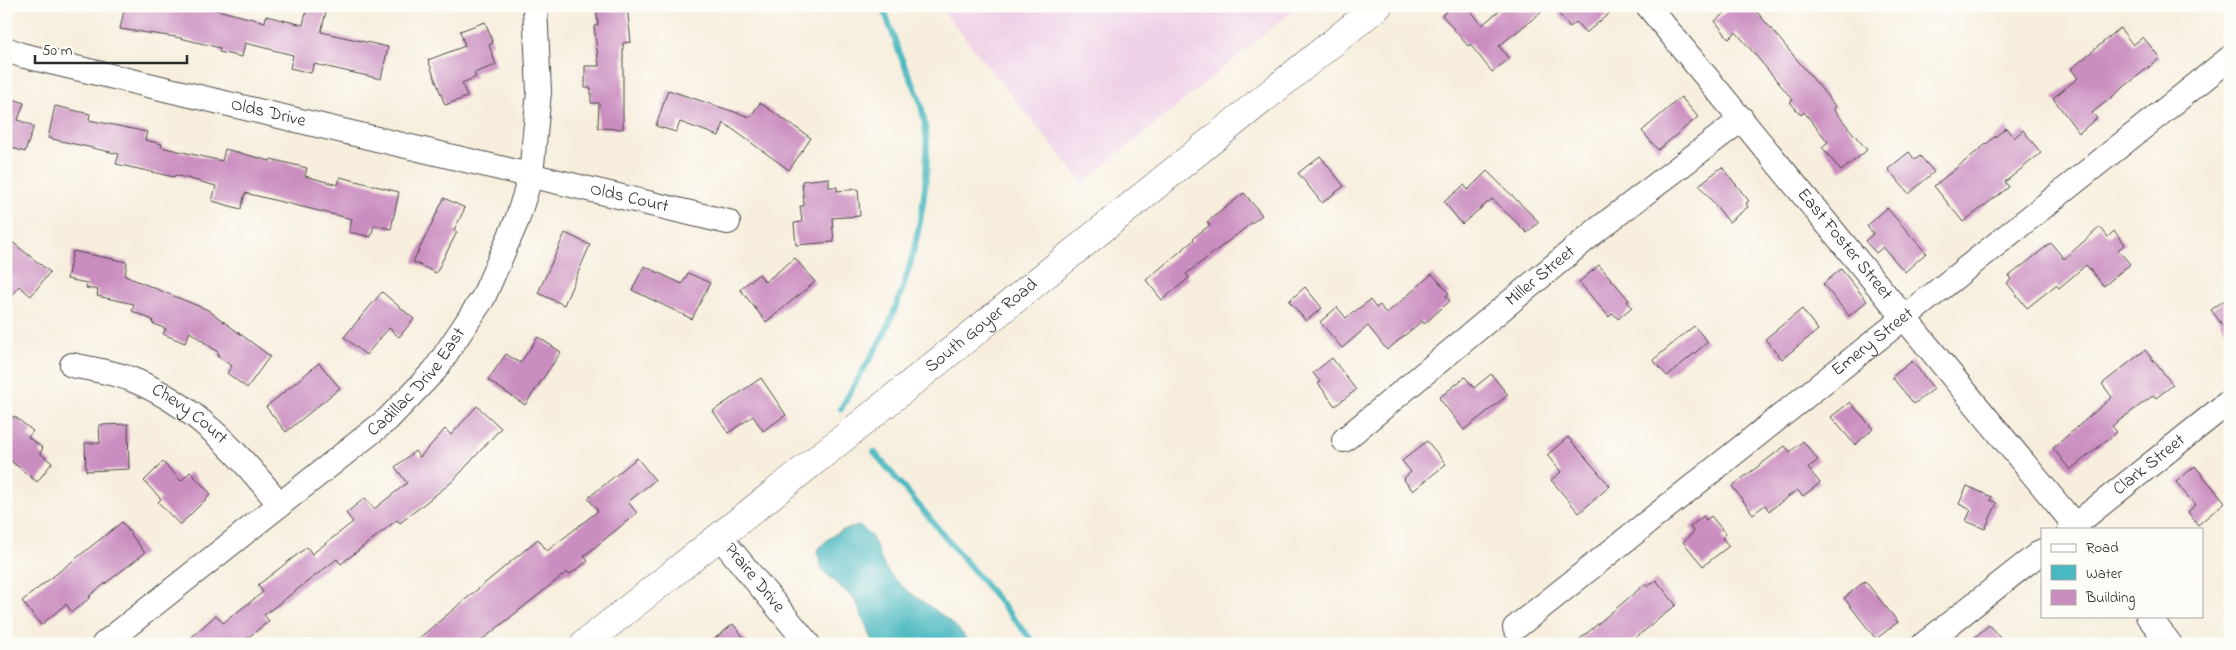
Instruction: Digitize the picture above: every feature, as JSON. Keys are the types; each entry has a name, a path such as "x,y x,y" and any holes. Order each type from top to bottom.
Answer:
{"street":[{"name":"Cadillac Drive East","path":"104,644 388,419 435,370 483,298 517,220 531,175 539,92 535,6"},
{"name":"South Goyer Road","path":"584,644 1378,6"},
{"name":"East Foster Street","path":"1648,6 1905,317 2074,528"},
{"name":"Olds Drive","path":"6,49 21,55 531,175"},
{"name":"Emery Street","path":"1515,628 2230,58"},
{"name":"Miller Street","path":"1344,440 1597,230 1742,119"},
{"name":"Olds Court","path":"531,175 728,222"},
{"name":"Chevy Court","path":"72,365 128,378 183,406 228,444 280,505"},
{"name":"Clark Street","path":"2074,528 2230,401"},
{"name":"Praire Drive","path":"719,536 808,644"},
{"path":"1924,644 2041,552"},
{"path":"2150,618 2170,644"}],"shaded area":[{"path":"939,6 1299,6 1083,183"}],"water":[{"path":"859,526 874,541 883,564 896,580 906,590 952,623 970,644 874,644 855,600 822,570 817,551 835,534"}],"building":[{"path":"125,6 201,6 265,22 266,16 303,25 307,8 326,12 321,32 388,47 381,79 314,64 311,73 290,68 293,55 245,43 242,57 219,52 220,48 176,37 120,29"},
{"path":"627,6 631,42 623,43 623,129 598,128 599,103 591,103 591,88 585,88 585,66 599,66 594,26 598,25 596,7"},
{"path":"1453,6 1467,6 1482,25 1505,6 1549,6 1499,46 1509,59 1492,72 1470,44 1468,46 1442,15"},
{"path":"1552,6 1618,6 1586,33 1576,22 1570,27"},
{"path":"1733,6 1752,6 1836,107 1833,109 1867,150 1841,171 1822,147 1828,142 1804,112 1801,115 1790,102 1793,100 1736,32 1729,39 1715,21"},
{"path":"485,22 493,43 489,45 496,65 474,73 476,77 462,83 467,97 445,105 428,60 465,46 460,31"},
{"path":"2120,28 2133,45 2143,37 2160,58 2092,113 2097,118 2079,133 2053,98 2078,78 2071,69"},
{"path":"668,90 750,117 760,103 811,138 789,170 724,123 719,136 680,122 676,132 656,126"},
{"path":"6,96 24,103 18,120 34,126 25,152 6,146"},
{"path":"1681,97 1698,117 1658,150 1642,131"},
{"path":"55,106 90,114 89,120 147,132 145,140 162,144 161,147 222,161 225,149 270,161 271,159 307,168 305,176 338,185 340,177 399,192 391,229 374,225 371,237 349,232 352,219 245,193 241,209 212,201 216,186 175,175 174,177 116,164 119,154 48,138"},
{"path":"2006,128 2014,138 2023,130 2041,153 2005,182 2009,187 1963,222 1934,186"},
{"path":"1909,152 1915,160 1920,156 1934,172 1909,194 1888,169"},
{"path":"1320,156 1344,186 1322,203 1298,173"},
{"path":"1722,167 1749,201 1746,203 1748,207 1729,222 1699,185"},
{"path":"1487,171 1539,222 1527,233 1492,199 1462,224 1444,202 1464,185 1468,190"},
{"path":"829,178 829,187 837,187 837,191 858,189 860,216 832,218 834,242 796,245 794,223 802,222 800,206 804,206 802,181"},
{"path":"1244,193 1262,215 1186,274 1189,278 1162,300 1146,280 1210,225 1207,222"},
{"path":"444,198 465,208 454,230 457,232 436,273 413,262"},
{"path":"1887,208 1926,253 1905,272 1883,247 1876,253 1865,241 1873,234 1867,226"},
{"path":"2100,227 2108,237 2114,231 2125,244 2118,250 2130,264 2104,286 2086,265 2059,288 2056,285 2027,308 2007,283 2011,280 2009,276 2051,243 2064,259"},
{"path":"565,233 590,245 564,305 538,293"},
{"path":"6,237 50,272 31,296 19,286 6,302"},
{"path":"73,251 127,262 125,276 208,310 270,356 247,388 227,373 232,366 217,356 219,353 190,332 185,343 163,334 166,329 152,323 153,320 132,311 134,304 97,296 98,290 86,288 87,283 67,279"},
{"path":"795,258 815,282 766,322 740,289 759,274 765,282"},
{"path":"1599,265 1629,300 1627,301 1632,307 1618,319 1613,313 1609,317 1579,282"},
{"path":"644,266 682,284 688,273 710,283 692,319 632,290"},
{"path":"1841,269 1867,301 1849,316 1823,284"},
{"path":"1432,274 1449,293 1446,296 1450,301 1424,324 1422,321 1387,350 1368,326 1342,348 1320,322 1337,307 1346,318 1370,300 1376,308 1380,305 1386,314"},
{"path":"1305,287 1322,308 1306,321 1289,301"},
{"path":"382,292 414,319 399,337 389,328 366,355 344,337"},
{"path":"2230,296 2230,335 2211,310"},
{"path":"1802,309 1818,330 1782,359 1765,339"},
{"path":"1694,326 1708,342 1667,376 1653,360"},
{"path":"538,337 561,352 525,405 488,380 506,354 520,363"},
{"path":"2145,350 2173,385 2156,398 2154,395 2112,426 2117,432 2070,470 2053,448 2112,397 2102,384"},
{"path":"1332,358 1356,390 1335,406 1313,373"},
{"path":"1912,361 1934,389 1914,404 1892,377"},
{"path":"319,363 340,388 286,432 266,407"},
{"path":"1491,374 1508,395 1464,430 1439,398 1465,377 1474,388"},
{"path":"761,378 786,415 763,431 753,416 728,433 713,411"},
{"path":"1850,402 1873,429 1855,445 1831,417"},
{"path":"477,406 501,428 453,481 400,523 397,520 341,564 337,559 264,615 269,621 240,644 184,644 216,615 223,623 263,592 258,585 307,547 312,554 353,522 346,513 365,498 374,509 407,483 395,467 415,451 420,457 445,429 451,435"},
{"path":"14,416 33,431 28,437 43,448 40,453 52,463 37,482 6,457 6,425"},
{"path":"128,424 129,469 86,471 85,443 100,443 99,425"},
{"path":"1568,437 1610,486 1579,513 1551,480 1561,472 1547,455"},
{"path":"1427,441 1446,464 1413,491 1403,479 1411,472 1402,461"},
{"path":"1803,441 1818,460 1808,468 1820,483 1803,496 1797,490 1769,511 1765,505 1753,514 1732,486 1785,446 1790,452"},
{"path":"637,458 655,480 628,502 637,513 584,556 588,561 569,575 567,572 477,644 412,644 538,539 547,551 598,511 588,498"},
{"path":"163,462 181,481 190,472 211,494 180,525 158,502 161,499 144,481"},
{"path":"2195,466 2225,502 2198,525 2188,512 2195,505 2176,482"},
{"path":"1967,486 1992,497 1990,500 1997,503 1985,529 1966,521 1971,510 1959,504"},
{"path":"1703,516 1706,520 1711,516 1726,534 1722,538 1729,546 1703,566 1683,542 1694,532 1690,527"},
{"path":"122,522 145,553 89,596 91,597 72,612 66,604 41,625 22,601"},
{"path":"1656,580 1676,605 1628,644 1574,644 1645,584 1647,587"},
{"path":"1865,581 1898,622 1876,639 1844,598"},
{"path":"733,624 749,644 708,644"},
{"path":"1989,625 2005,644 1967,644"}],"waterway":[{"path":"841,409 881,340 896,306 914,250 925,189 926,131 921,105 883,6"},
{"path":"874,452 1035,644"}]}
